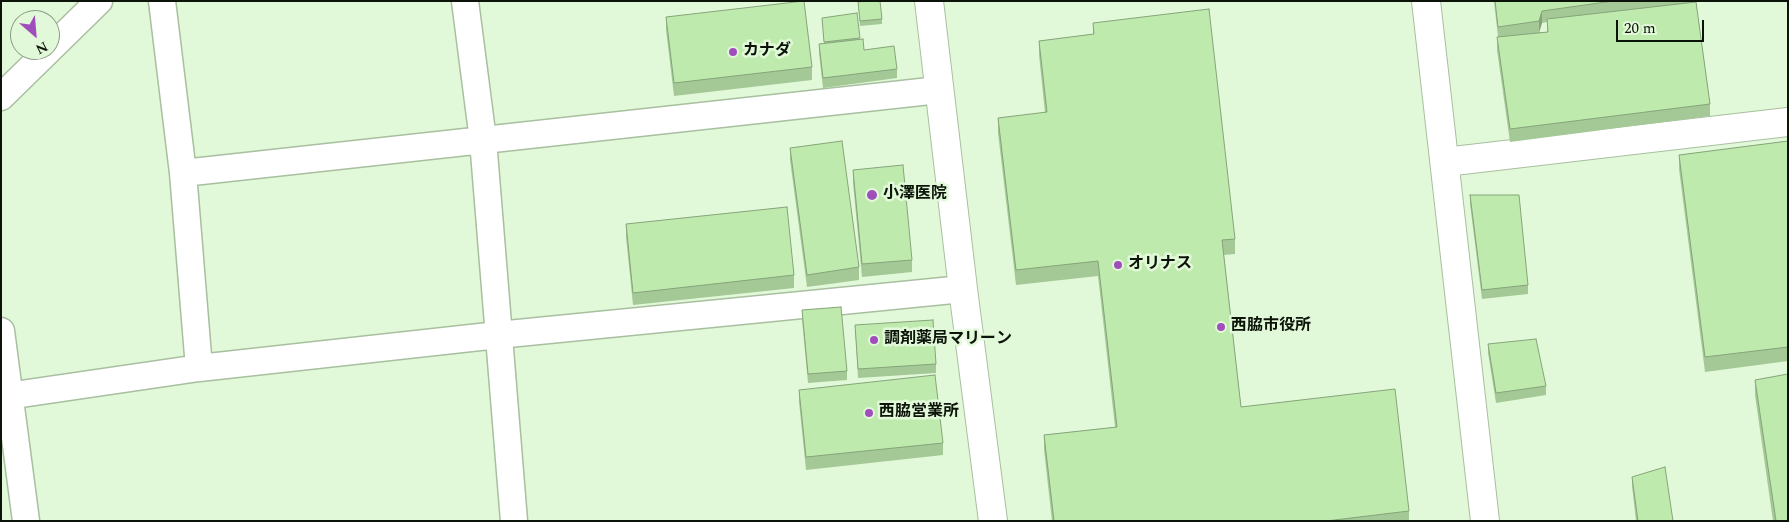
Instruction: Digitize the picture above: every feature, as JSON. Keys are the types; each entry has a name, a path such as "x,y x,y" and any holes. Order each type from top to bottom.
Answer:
{"street":[{"path":"60,38 99,1"},
{"path":"162,1 183,173 199,368"},
{"path":"465,1 483,140 514,521"},
{"path":"929,1 993,521"},
{"path":"1426,1 1485,521"},
{"path":"1,97 38,60"},
{"path":"183,173 939,90"},
{"path":"1445,162 1788,122"},
{"path":"6,396 199,368 498,335 963,289"},
{"path":"1,331 6,396 26,521"}],"building":[{"path":"804,1 812,67 674,83 666,17"},
{"path":"880,1 882,19 860,21 858,2"},
{"path":"1495,1 1613,1 1542,11 1539,21 1498,27"},
{"path":"1696,2 1710,104 1510,129 1497,37 1548,32 1547,19"},
{"name":"オリナス","path":"1209,9 1235,239 1222,240 1241,407 1395,389 1409,511 1326,521 1054,521 1044,435 1117,427 1098,261 1016,270 998,118 1047,112 1039,41 1094,34 1093,23"},
{"path":"857,13 860,38 824,42 822,18"},
{"path":"863,39 864,50 894,46 897,69 823,78 819,44"},
{"path":"842,141 859,267 807,275 790,148"},
{"path":"1788,141 1788,347 1705,357 1679,155"},
{"path":"903,165 912,260 862,264 853,170"},
{"path":"1470,195 1519,195 1528,285 1482,290"},
{"path":"787,207 794,275 633,293 626,224"},
{"path":"841,307 847,371 808,374 802,310"},
{"path":"933,320 936,364 858,369 855,325"},
{"path":"1536,339 1546,386 1496,393 1488,344"},
{"path":"1788,374 1788,521 1776,521 1755,380"},
{"path":"935,375 943,443 806,457 799,390"},
{"path":"1665,467 1673,521 1638,521 1632,477"}],"place":[{"name":"カナダ","path":"733,52"},
{"name":"小澤医院","path":"872,195"},
{"name":"オリナス","path":"1118,265"},
{"name":"西脇市役所","path":"1221,327"},
{"name":"調剤薬局マリーン","path":"874,340"},
{"name":"西脇営業所","path":"869,413"}]}
